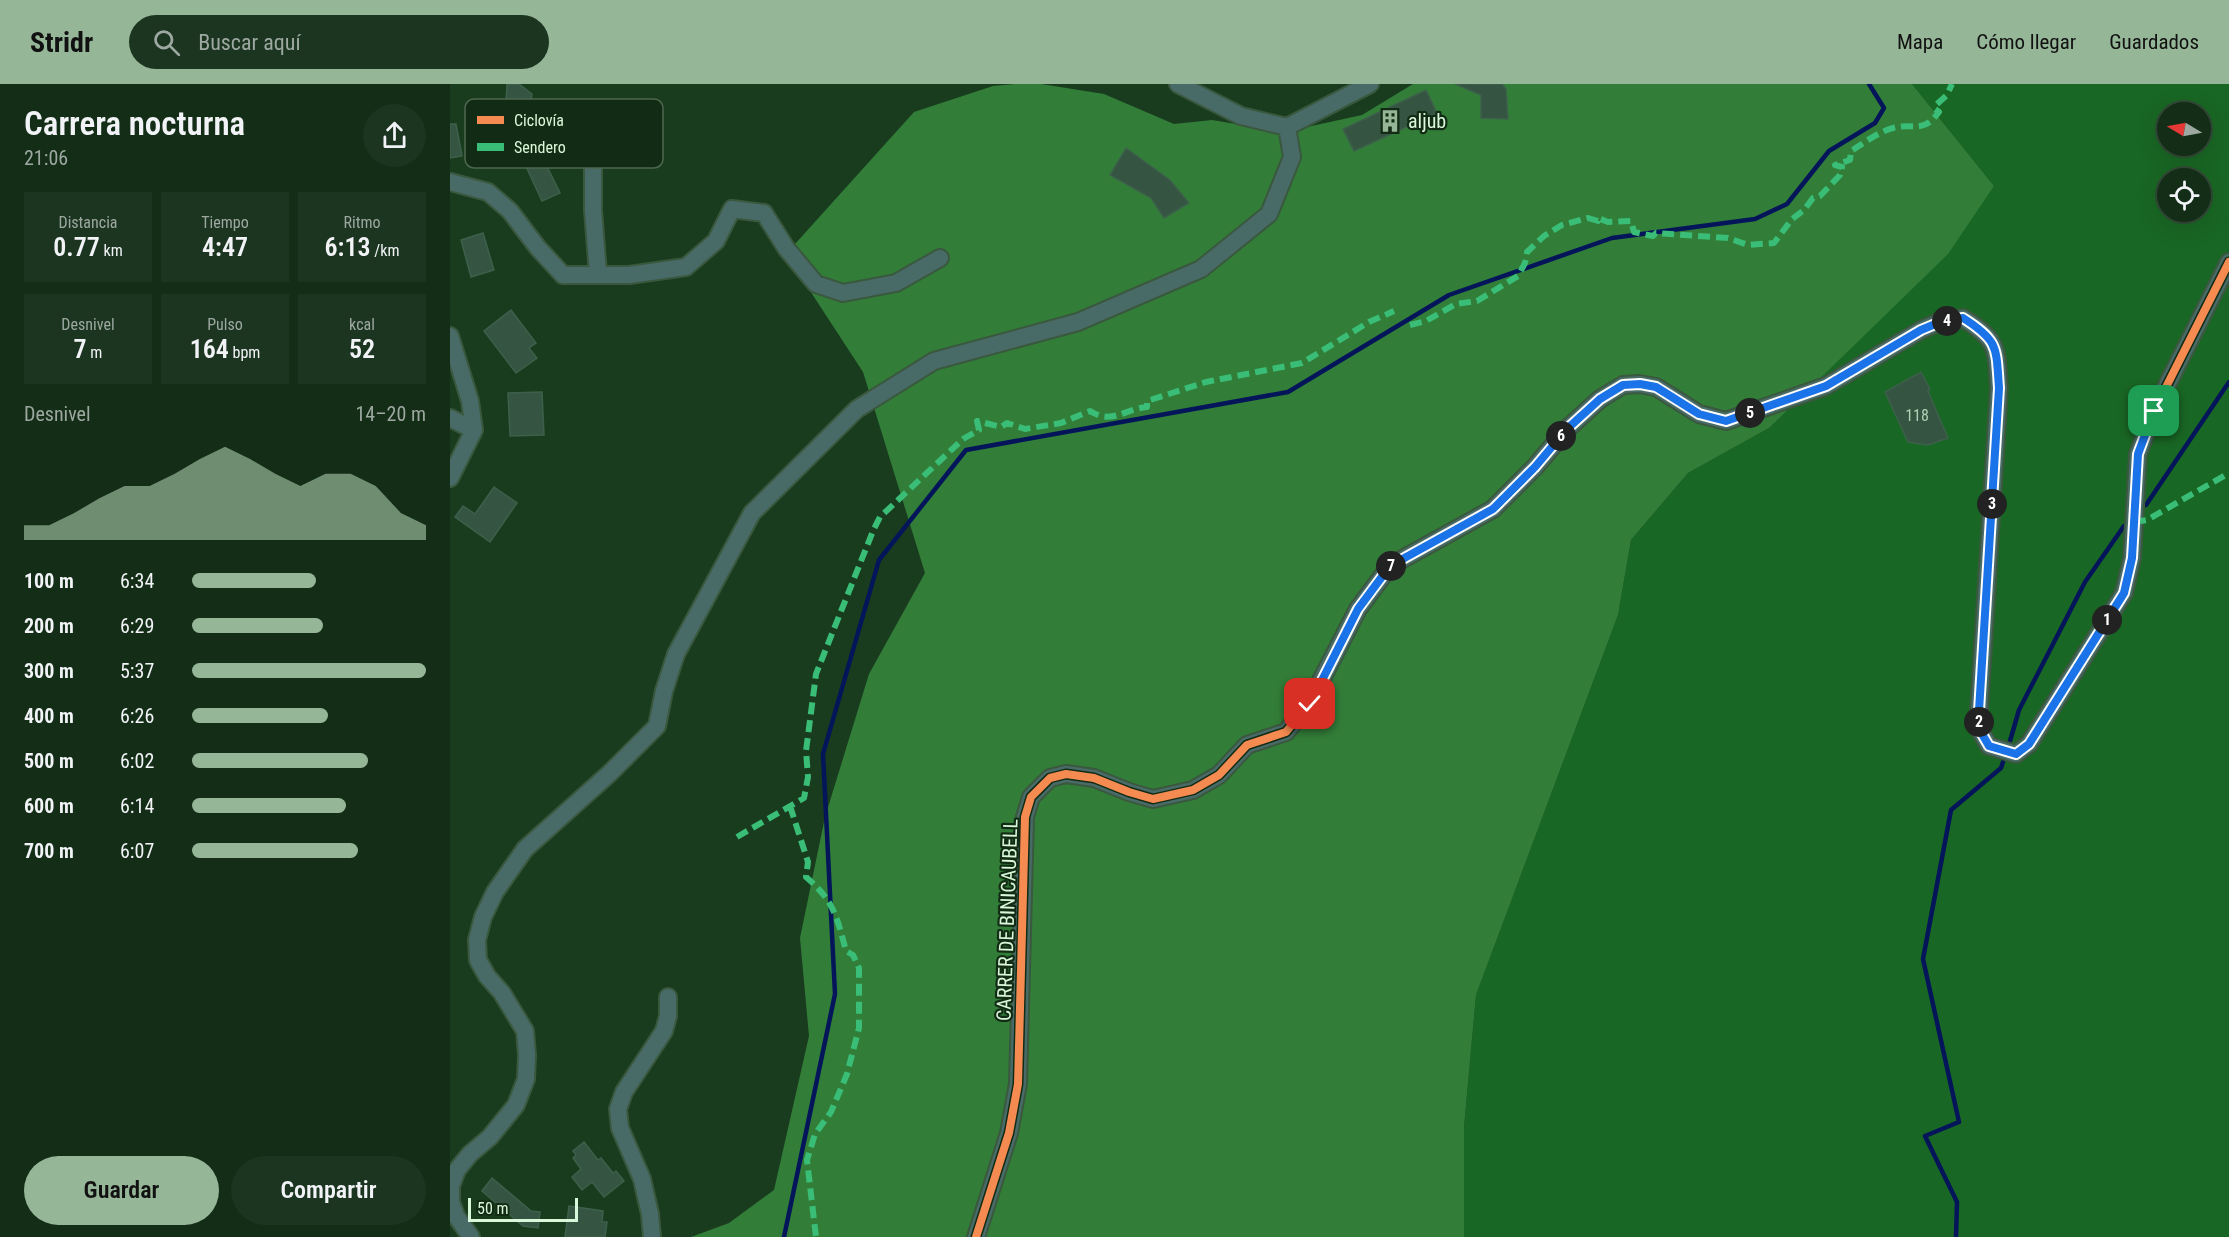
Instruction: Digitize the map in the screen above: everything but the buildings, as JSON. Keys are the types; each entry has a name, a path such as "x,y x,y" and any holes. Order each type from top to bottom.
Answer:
{"street":[{"path":"1178,84 1241,116 1287,127 1370,84"},
{"path":"471,1237 456,1216 451,1202 451,1186 457,1170 470,1154 490,1137 516,1105 526,1079 525,1031 478,960 477,940 483,917 495,892 525,849 610,773 657,726 664,691 676,654 752,513 857,409 934,361 1078,322 1201,269 1269,214 1292,157 1287,127"},
{"path":"593,168 593,210 598,274"},
{"path":"450,182 488,192 510,211 538,248 563,275 629,275 686,267 716,241 732,209 764,213 786,248 816,284 843,292 896,283 940,258"},
{"name":"CARRER DE BINICAUBELL","path":"976,1237 1009,1133 1018,1084 1025,817 1031,797 1050,778 1066,774 1094,778 1153,799 1193,790 1219,775 1247,745 1286,732 1310,704 1358,609 1390,566 1493,509 1535,467 1567,429 1600,399 1623,385 1640,384 1656,387 1699,414 1726,421 1826,386 1921,330 1940,322 1963,318 1985,332 1997,351 1999,388 1978,727 1989,746 2016,754 2029,744 2124,593 2132,558 2138,454 2154,411 2229,262"},
{"path":"450,336 470,400 474,430 450,478"},
{"path":"450,418 474,430"},
{"path":"652,1237 650,1214 642,1179 620,1128 618,1108 624,1092 664,1031 668,1016 668,998"}],"green space":[{"path":"1041,84 1104,94 1174,124 1212,120 1284,132 1362,115 1413,84 1912,84 1994,186 1948,254 1769,428 1688,473 1631,540 1618,615 1476,995 1464,1127 1464,1237 691,1237 729,1223 774,1190 809,1036 800,938 825,817 869,674 925,573 863,372 786,254 914,112 993,86"},
{"path":"1912,84 2229,84 2229,1237 1464,1237 1464,1127 1476,995 1618,615 1631,540 1688,473 1769,428 1994,186"}],"waterway":[{"path":"784,1237 835,994 823,754 879,560 966,450 1288,392 1449,295 1612,238 1755,219 1787,204 1829,151 1875,123 1884,108 1869,84"},
{"path":"2146,505 2229,382"},
{"path":"2010,741 2019,710 2085,582 2124,526"},
{"path":"1956,1237 1957,1202 1925,1136 1959,1122 1923,959 1951,810 2001,768 2003,762"}],"marked path":[{"path":"1410,325 1426,321 1456,304 1477,301 1518,276 1525,263 1527,252 1544,236 1562,225 1588,218 1598,221 1598,218 1608,222 1631,221 1634,232 1653,236 1656,233 1728,238 1748,245 1774,243 1792,219 1804,210 1813,198 1820,196 1840,175 1842,167 1835,165 1850,160 1851,151 1882,132 1893,128 1923,126 1928,123 1939,112 1935,109 1936,105 1947,95 1952,84"},
{"path":"737,837 804,798 808,777 806,751 816,674 873,531 880,517 963,439 979,430 977,421 1001,427 1007,423 1025,429 1061,423 1090,411 1105,417 1118,415 1147,407 1147,401 1206,382 1302,363 1369,322 1394,311"},
{"path":"2134,522 2147,520 2229,473"},
{"path":"790,806 808,862 806,877 829,902 837,919 846,951 853,955 859,968 859,1028 847,1074 831,1112 815,1134 807,1160 816,1237"}],"cycle path":[{"path":"976,1237 1009,1133 1018,1084 1025,817 1031,797 1050,778 1066,774 1094,778 1153,799 1193,790 1219,775 1247,745 1286,732 1309,704 1358,609 1390,566 1493,509 1535,467 1567,429 1600,399 1623,385 1639,384 1656,387 1699,414 1726,421 1826,386 1921,330 1939,322 1963,318 1983,333 1993,346 1996,354 1999,388 1978,727 1989,746 2016,754 2029,744 2124,593 2132,558 2138,454 2154,411 2229,262"}],"place":[{"name":"aljub","path":"1390,121"}],"route":[{"path":"1310,704 1358,609 1390,566 1493,509 1535,467 1567,429 1600,399 1623,385 1640,384 1656,387 1678,403 1699,414 1726,421 1826,386 1921,330 1940,322 1963,318 1985,332 1997,351 1999,388 1978,727 1989,746 2016,754 2029,744 2124,593 2132,558 2138,454 2154,411"}]}
